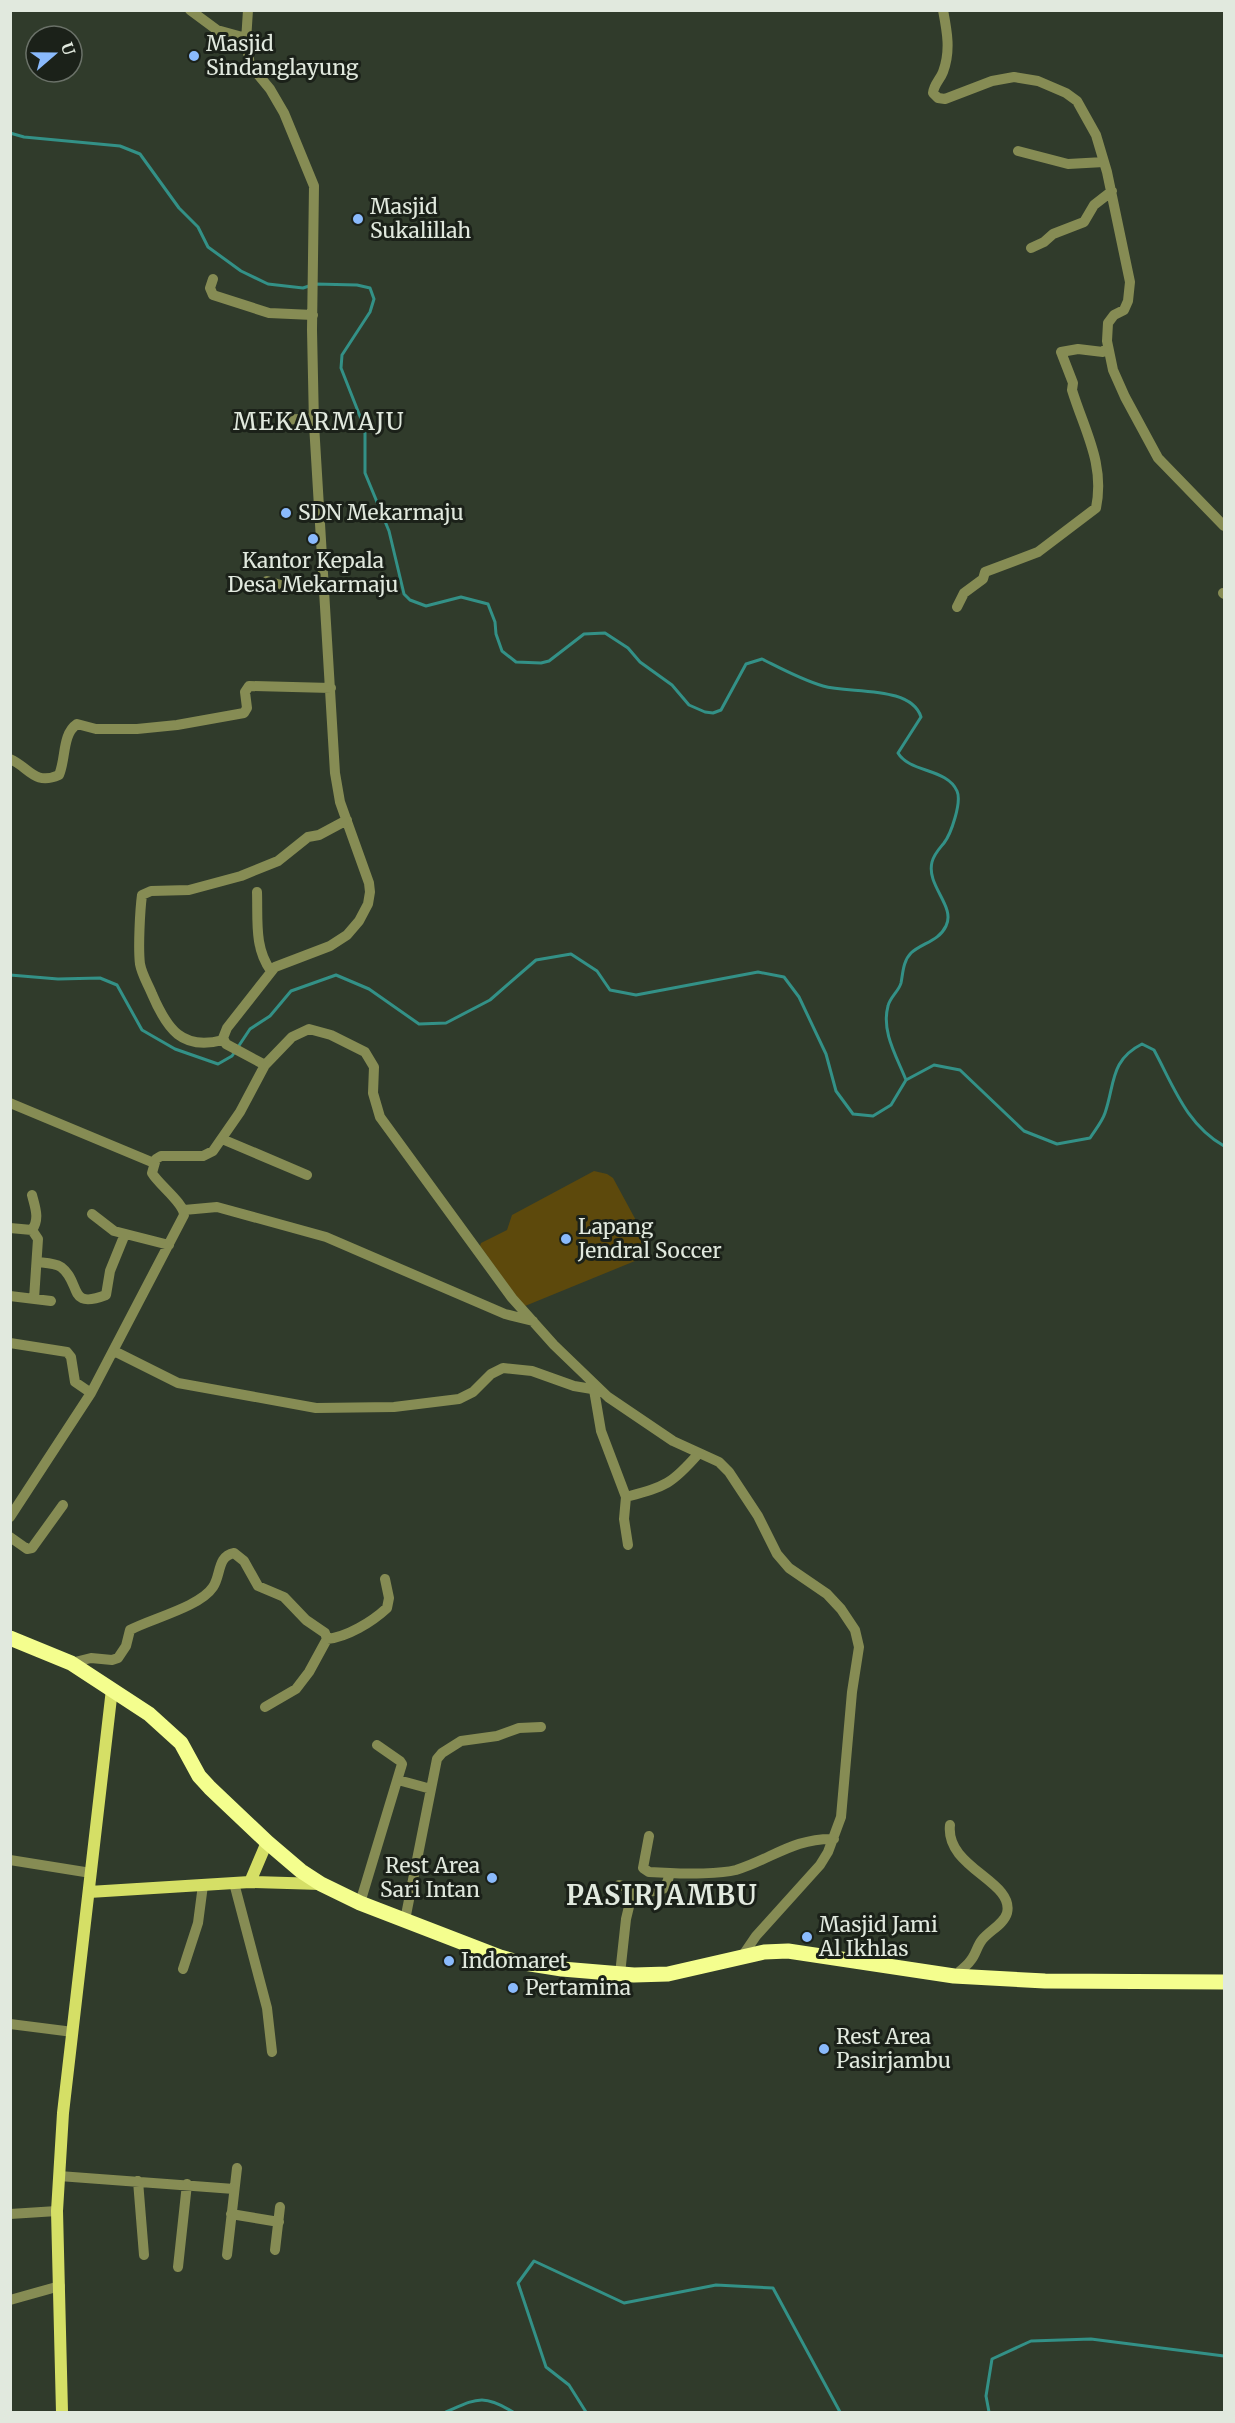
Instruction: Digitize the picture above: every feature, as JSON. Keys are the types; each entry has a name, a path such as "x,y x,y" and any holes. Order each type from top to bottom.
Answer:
{"highway":[{"path":"10,1638 70,1663 112,1689 166,1728 181,1743 199,1776 267,1842 301,1871 321,1884 360,1903 518,1962 562,1969 620,1974 668,1974 764,1952 788,1951 811,1952 954,1976 1045,1981 1224,1982"}],"main road":[{"path":"62,2412 58,2176 112,1689"},
{"path":"250,1882 267,1842"},
{"path":"89,1892 250,1882 321,1884"}],"street":[{"path":"190,10 217,30 246,38"},
{"path":"227,1043 227,1028 271,971 284,962 330,946 347,935 359,921 368,904 370,892 369,883 336,789 314,418 313,223 315,196 312,176 284,113 270,89 250,65 246,50 248,10"},
{"path":"943,10 948,36 948,57 943,74 934,87 933,93 938,98 952,96 992,81 1014,77 1038,81 1066,93 1077,101 1096,135 1112,191 1130,282 1128,301 1124,310 1114,315 1108,323 1108,347 1113,369 1125,397 1158,458 1224,526"},
{"path":"1018,151 1068,164 1104,162"},
{"path":"1030,248 1044,242 1053,234 1084,222 1094,205 1112,191"},
{"path":"213,279 210,288 213,296 269,314 313,315"},
{"path":"957,607 964,592 983,579 985,572 1038,552 1096,508 1099,476 1097,459 1086,435 1072,390 1073,383 1061,352 1078,349 1103,352 1108,347"},
{"path":"283,420 314,418"},
{"path":"267,581 286,587 323,586"},
{"path":"10,759 31,775 56,777 60,775 65,760 67,735 76,724 107,730 177,725 244,713 247,711 245,692 249,686 331,688"},
{"path":"265,1065 227,1043 193,1042 176,1033 164,1019 140,963 142,895 151,891 189,890 242,876 278,861 308,837 320,835 347,820"},
{"path":"257,892 259,949 262,959 271,971"},
{"path":"10,1517 91,1393 184,1215 184,1210 152,1173 154,1163 161,1156 208,1155 240,1112 265,1065 292,1037 309,1029 332,1035 365,1052 374,1067 373,1093 380,1117 512,1298 593,1386 673,1441 719,1462 729,1472 758,1516 777,1554 789,1568 826,1594 841,1609 858,1638 860,1647 852,1692 841,1817 834,1839 820,1865 756,1936 741,1958"},
{"path":"10,1103 154,1163"},
{"path":"222,1138 307,1175"},
{"path":"32,1195 37,1211 36,1225 32,1230"},
{"path":"184,1210 217,1207 326,1237 505,1314 533,1321"},
{"path":"92,1214 108,1228 169,1245"},
{"path":"10,1228 32,1230"},
{"path":"32,1230 38,1239 34,1299"},
{"path":"37,1262 54,1264 62,1268 78,1297 84,1300 96,1299 106,1295 110,1271 125,1234"},
{"path":"10,1296 51,1301"},
{"path":"10,1343 67,1352 71,1357 75,1382 91,1393"},
{"path":"114,1351 178,1383 316,1408 394,1407 459,1399 473,1392 491,1374 503,1368 520,1368 574,1386 593,1386"},
{"path":"593,1386 601,1431 626,1497 624,1519 628,1545"},
{"path":"626,1497 673,1482 699,1454"},
{"path":"10,1537 27,1549 32,1548 63,1505"},
{"path":"70,1663 91,1658 112,1660 118,1658 126,1646 130,1630 205,1595 213,1587 220,1564 230,1554 244,1561 258,1586 284,1597 306,1620 325,1634 327,1639"},
{"path":"265,1707 296,1689 309,1672 327,1639 358,1628 387,1608 389,1598 385,1579"},
{"path":"405,1920 437,1759 454,1744 468,1739 541,1727"},
{"path":"360,1903 402,1764 377,1745"},
{"path":"398,1780 431,1789"},
{"path":"950,1825 949,1836 952,1842 974,1871 1002,1891 1007,1900 1007,1912 1003,1920 989,1931 972,1960 954,1976"},
{"path":"649,1836 643,1868 649,1872 670,1873 735,1870 797,1843 808,1840 834,1839"},
{"path":"10,1860 92,1873"},
{"path":"618,1885 633,1890 663,1890 670,1873"},
{"path":"234,1883 267,2008 272,2052"},
{"path":"183,1969 198,1923 203,1885"},
{"path":"620,1974 626,1920 633,1890"},
{"path":"10,2024 73,2032"},
{"path":"226,2255 237,2168"},
{"path":"58,2176 234,2189"},
{"path":"138,2181 144,2255"},
{"path":"178,2267 187,2184"},
{"path":"275,2250 280,2207"},
{"path":"10,2214 57,2211"},
{"path":"231,2214 279,2222"},
{"path":"10,2300 60,2286"}],"shaded area":[{"name":"Lapang Jendral Soccer","path":"594,1171 613,1178 645,1237 643,1253 635,1261 525,1306 480,1246 481,1243 507,1230 512,1215"}],"waterway":[{"path":"10,133 24,137 120,146 140,154 179,208 198,227 208,247 241,271 268,284 303,288 315,284 357,285 370,288 374,299 370,312 342,355 341,368 365,429 365,473 389,531 404,594 410,600 426,606 461,597 488,604 502,651 516,662 549,661 584,634 605,633 628,648 640,662 672,685 689,705 705,712 713,713 721,710 746,664 762,659 823,686 893,695 915,707 921,717 898,753 911,764 945,778 957,791 958,802 950,833 935,854 931,871 947,911 946,926 939,935 908,956 900,986 888,1006 886,1016 888,1035 906,1080"},
{"path":"10,975 58,979 100,978 117,985 142,1030 175,1049 218,1064 232,1056 250,1029 270,1016 291,991 336,975 369,989 419,1024 446,1023 490,1000 536,960 571,954 597,971 610,990 636,995 758,972 784,977 799,997 826,1054 836,1091 853,1114 873,1116 891,1105 906,1080 934,1065 960,1070 1024,1131 1057,1144 1090,1138 1104,1116 1119,1065 1124,1057 1142,1044 1154,1050 1190,1116 1211,1137 1224,1146"},
{"path":"586,2412 569,2385 546,2367 518,2283 534,2261 624,2303 716,2285 773,2288 840,2412"},
{"path":"989,2412 986,2396 992,2359 1031,2341 1091,2339 1224,2356"},
{"path":"446,2412 479,2400 494,2402 513,2412"}],"place":[{"name":"Masjid Sindanglayung","path":"194,56"},
{"name":"Masjid Sukalillah","path":"358,219"},
{"name":"SDN Mekarmaju","path":"286,513"},
{"name":"Kantor Kepala Desa Mekarmaju","path":"313,539"},
{"name":"Lapang Jendral Soccer","path":"566,1239"},
{"name":"Rest Area Sari Intan","path":"492,1878"},
{"name":"Masjid Jami Al Ikhlas","path":"807,1937"},
{"name":"Indomaret","path":"449,1961"},
{"name":"Pertamina","path":"513,1988"},
{"name":"Rest Area Pasirjambu","path":"824,2049"}],"district":[{"name":"MEKARMAJU","path":"319,422"},
{"name":"PASIRJAMBU","path":"662,1896"}]}
